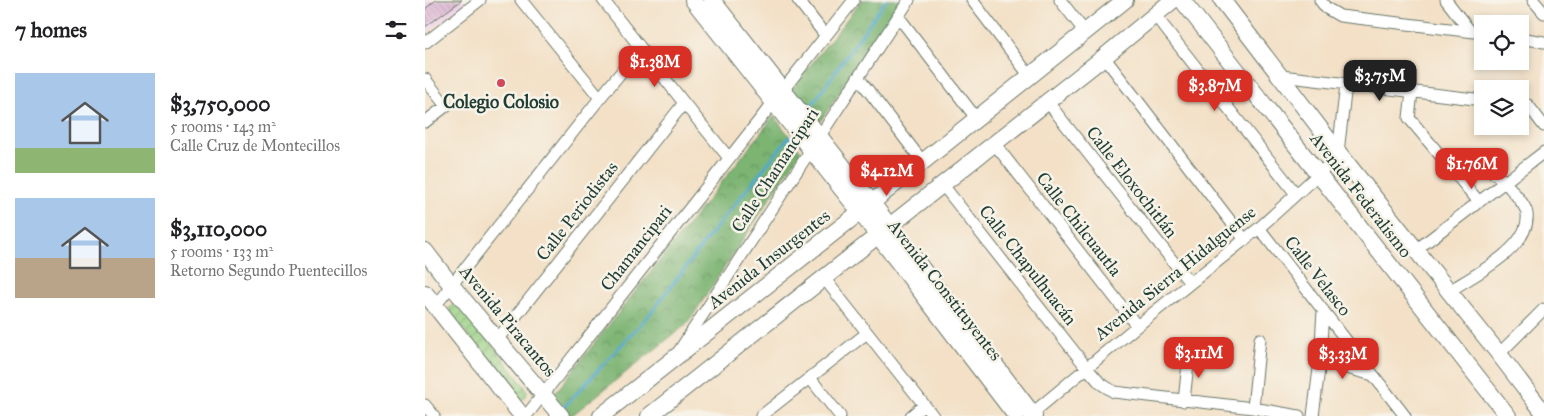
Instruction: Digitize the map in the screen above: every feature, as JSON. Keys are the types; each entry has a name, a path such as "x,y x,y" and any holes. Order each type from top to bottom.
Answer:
{"street":[{"path":"425,43 480,0"},
{"path":"521,0 600,98"},
{"path":"603,0 729,158"},
{"name":"Avenida Constituyentes","path":"693,0 778,96"},
{"name":"Avenida Constituyentes","path":"712,0 778,96 1028,415"},
{"path":"797,0 825,35"},
{"name":"Chamancipari","path":"524,416 853,0"},
{"name":"Calle Chamancipari","path":"672,360 909,0"},
{"path":"972,0 1029,75"},
{"path":"1060,0 1085,32"},
{"name":"Avenida Insurgentes","path":"601,416 866,208 1029,75 1125,0"},
{"path":"651,415 1104,57 1173,0"},
{"name":"Avenida Federalismo","path":"1182,0 1508,416"},
{"name":"Avenida Federalismo","path":"1221,0 1338,152 1499,354 1542,412"},
{"path":"1320,0 1326,8 1340,16 1474,32"},
{"path":"1446,0 1470,31"},
{"path":"1533,0 1544,14"},
{"path":"1154,14 1296,194"},
{"path":"898,16 976,118"},
{"path":"1529,40 1544,42"},
{"path":"435,306 641,48"},
{"path":"1104,57 1245,240"},
{"path":"1281,76 1474,99"},
{"path":"858,77 922,161"},
{"path":"425,79 447,106 425,122"},
{"path":"1338,152 1346,84"},
{"path":"1412,92 1409,118 1479,202"},
{"name":"Calle Eloxochitlán","path":"1047,101 1190,283"},
{"name":"Calle Periodistas","path":"497,340 684,103"},
{"path":"1529,106 1544,126"},
{"name":"Calle Chilcuautla","path":"994,143 1137,326"},
{"name":"Avenida Sierra Hidalguense","path":"1028,415 1245,240 1333,161 1338,152"},
{"path":"1416,250 1544,152"},
{"path":"1449,291 1502,257 1516,244 1527,228 1527,213 1520,201 1498,174 1485,168 1450,167"},
{"name":"Calle Chapulhuacán","path":"942,184 1100,383 1114,392 1253,408 1299,416"},
{"name":"Calle Velasco","path":"1259,228 1405,416"},
{"name":"Avenida Piracantos","path":"425,251 561,416"},
{"path":"824,278 933,416"},
{"path":"425,292 524,416"},
{"path":"1499,354 1544,309"},
{"path":"1313,416 1320,361 1323,310"},
{"path":"761,416 867,333"},
{"path":"1253,408 1259,339"},
{"path":"1184,401 1189,354"},
{"path":"1320,361 1373,375"},
{"path":"810,378 841,416"},
{"path":"425,405 434,416"},
{"path":"911,416 924,405"}],"shaded area":[{"path":"425,0 469,0 425,35"}],"green space":[{"path":"862,0 902,0 817,126 789,92"},
{"path":"774,116 801,151 688,323 571,416 566,416 552,397"},
{"path":"455,302 460,304 525,387 527,393 525,398 519,400 450,312 450,307"}],"building":[{"path":"436,0 462,0 425,27 425,9"}],"waterway":[{"path":"807,112 886,0"},
{"path":"564,407 650,314 710,235 789,137"}],"place":[{"name":"Colegio Colosio","path":"501,83"}]}
